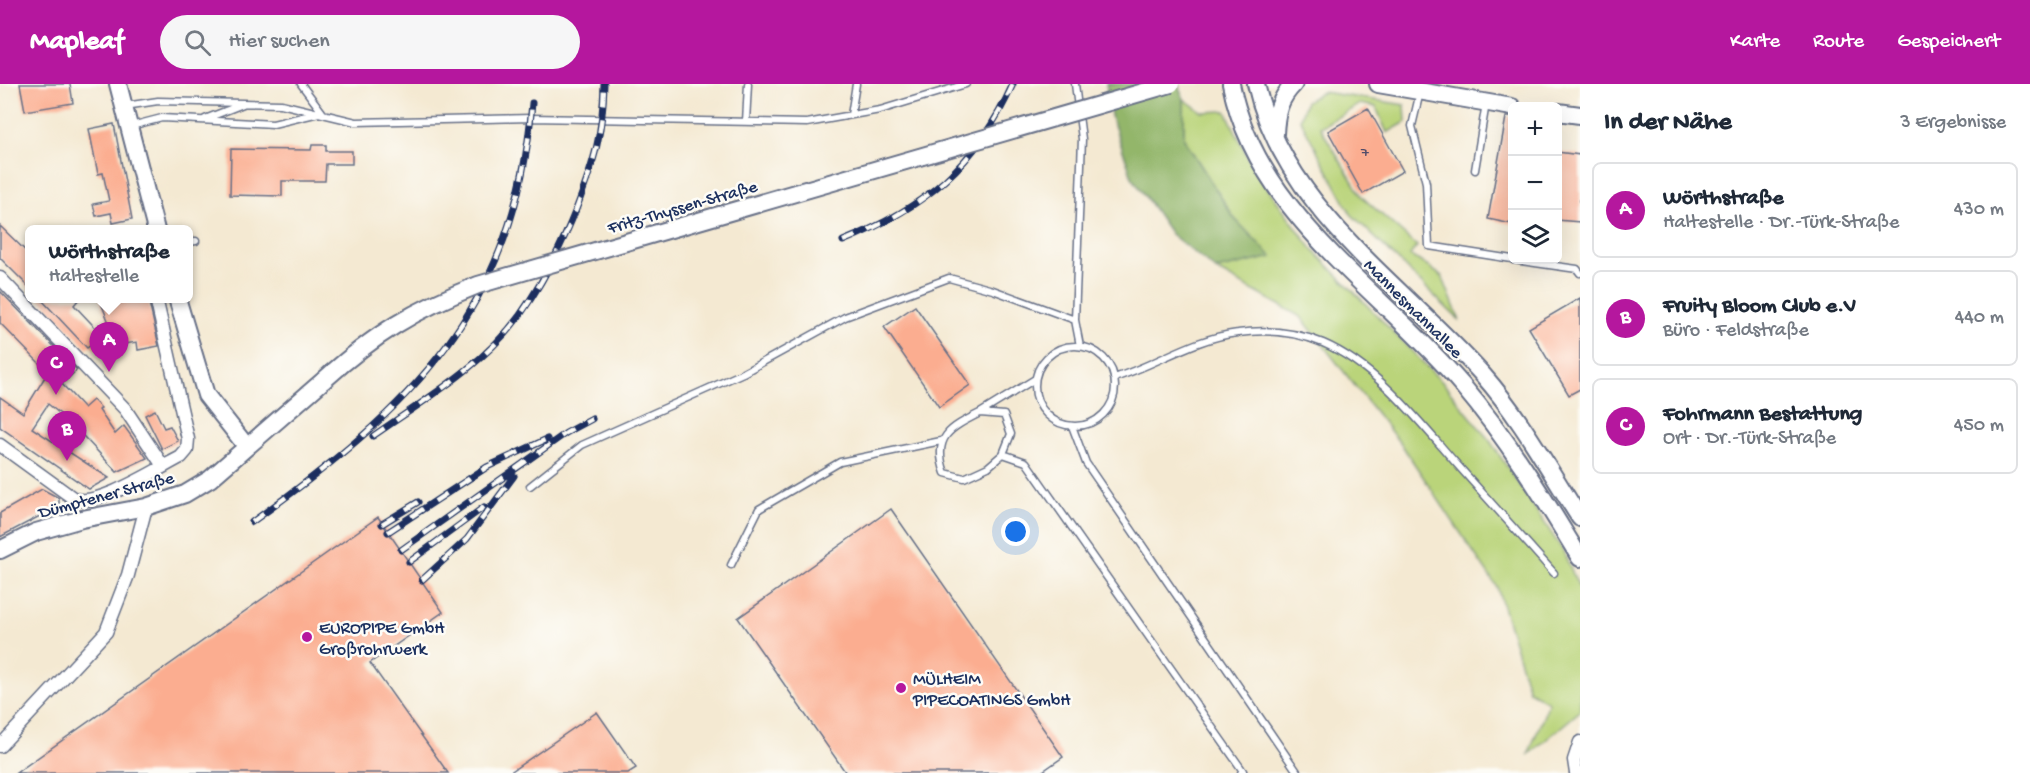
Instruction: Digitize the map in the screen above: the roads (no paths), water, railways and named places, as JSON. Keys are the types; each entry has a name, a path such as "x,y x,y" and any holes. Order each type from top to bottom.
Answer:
{"street":[{"path":"118,84 155,225"},
{"name":"Fritz-Thyssen-Straße","path":"246,447 365,344 396,323 435,302 478,285 1171,84"},
{"name":"Mannesmannallee","path":"1231,84 1247,137 1269,180 1294,213 1424,342 1462,386 1497,429 1580,558"},
{"name":"Mannesmannallee","path":"1256,84 1275,135 1302,185 1334,225 1441,330 1485,377 1524,430 1580,518"},
{"path":"1275,135 1279,105 1283,95 1294,84"},
{"path":"1378,84 1421,88 1508,106"},
{"path":"1562,113 1580,115"},
{"path":"148,202 150,225"},
{"path":"0,278 125,409 163,466"},
{"name":"Dümptener Straße","path":"0,445 73,498 85,501 94,500 181,457 187,450 188,439 157,303"},
{"path":"179,303 206,394 246,447"},
{"name":"Dümptener Straße","path":"0,550 36,532 70,522 146,507 185,494 202,484 246,447"},
{"path":"0,746 106,632 128,575 146,507"},
{"path":"1576,773 1574,760 1580,742"}],"lane":[{"path":"301,84 323,112"},
{"path":"746,122 748,84"},
{"path":"851,115 856,84"},
{"path":"124,106 158,101 281,104 323,112 356,122 531,118 807,123 880,110 966,84"},
{"path":"1075,84 1082,139 1075,320 1080,346"},
{"path":"1421,88 1412,126 1426,183 1428,246 1508,259"},
{"path":"1474,170 1486,102"},
{"path":"204,119 246,103"},
{"path":"129,127 162,118 273,124 323,112"},
{"path":"1541,264 1577,269 1580,273"},
{"path":"530,486 582,444 743,372 845,317 949,278 993,290 1075,320"},
{"path":"1114,378 1141,369 1196,344 1236,333 1272,331 1299,335 1322,343 1356,363 1407,409 1554,573"},
{"path":"1080,346 1096,352 1109,365 1114,378 1115,393 1110,406 1103,415 1091,423 1072,426 1059,423 1044,411 1037,399 1035,379 1040,366 1050,355 1062,348 1080,346"},
{"path":"980,413 1004,415 1011,434 1003,454 980,471 964,477 945,473 939,457 941,441 955,425 980,413 1035,379"},
{"path":"1072,426 1086,463 1298,773"},
{"path":"731,565 759,509 769,503 840,462 941,441"},
{"path":"1003,454 1026,462 1243,771 1241,773"}],"railway":[{"path":"373,436 432,396 470,366 505,333 529,302 559,249 588,176 600,133 604,84"},
{"path":"843,241 899,214 945,181 983,138 999,113 1013,84"},
{"path":"252,522 309,480 361,437 406,394 446,347 478,296 504,239 522,175 532,103"},
{"path":"401,550 566,433 592,419"},
{"path":"388,532 487,467 547,439"},
{"path":"422,580 467,539 514,476"},
{"path":"382,524 418,502"},
{"path":"409,562 484,507"}],"place":[{"name":"Wörthstraße","path":"109,372"},
{"name":"Fohrmann Bestattung","path":"56,395"},
{"name":"Fruity Bloom Club e.V","path":"67,461"},
{"name":"EUROPIPE GmbH Großrohrwerk","path":"307,637"},
{"name":"MÜLHEIM PIPECOATINGS GmbH","path":"901,688"}]}
